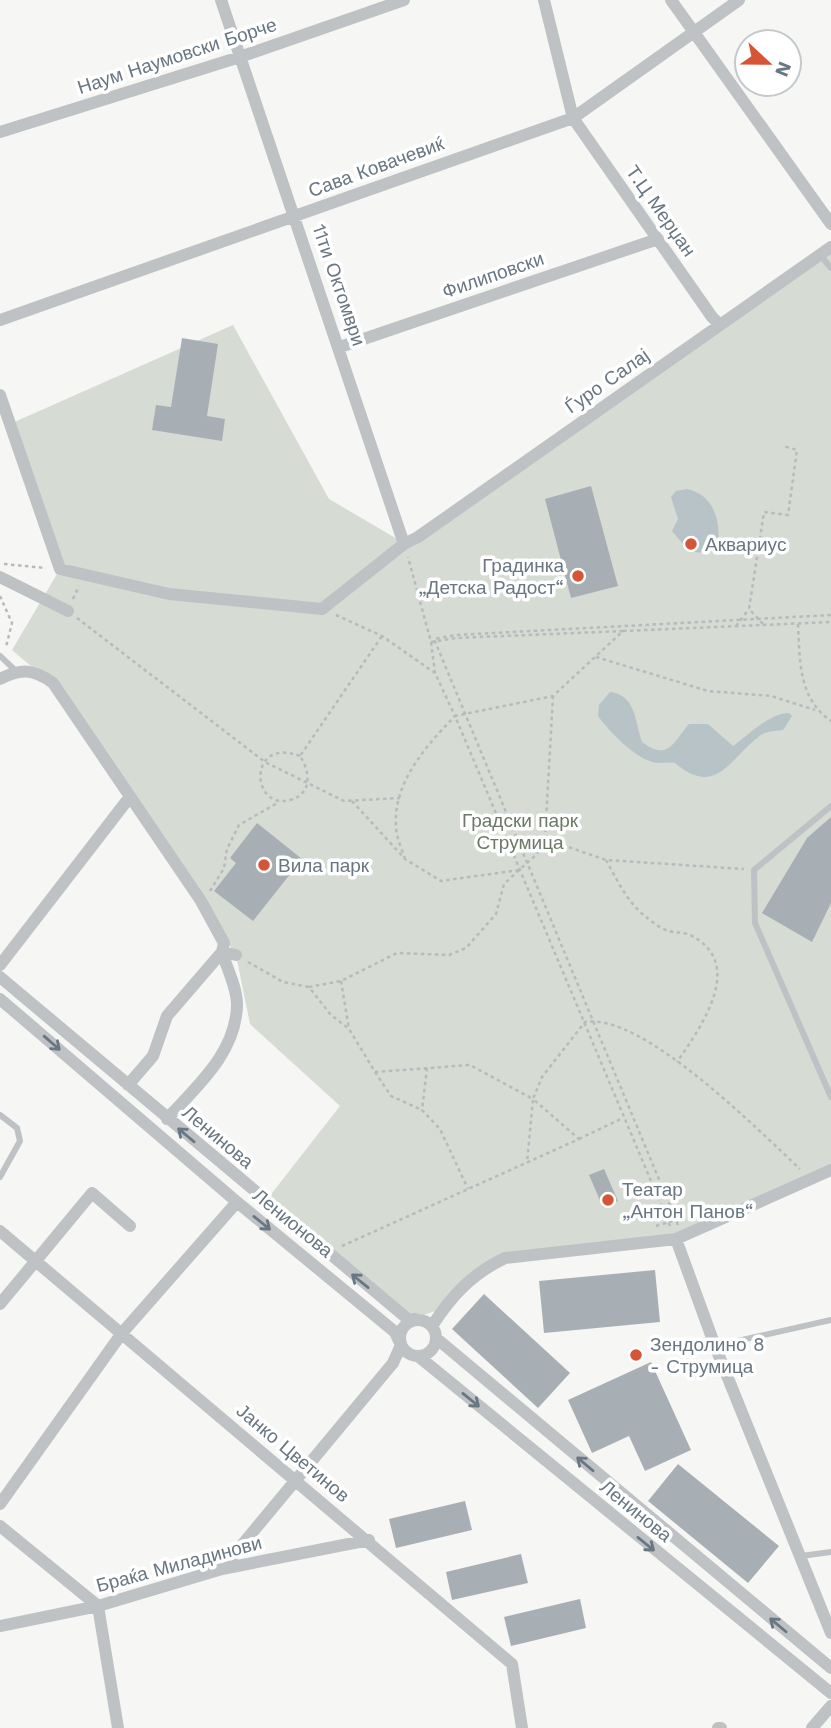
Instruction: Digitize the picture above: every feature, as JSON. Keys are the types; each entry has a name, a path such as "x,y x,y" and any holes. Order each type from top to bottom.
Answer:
{"street":[{"name":"11ти Октомври","path":"221,0 296,216 404,544"},
{"name":"Наум Наумовски Борче","path":"0,132 240,57 404,0"},
{"path":"544,0 573,118"},
{"path":"671,0 831,224"},
{"name":"Сава Ковачевиќ","path":"0,320 573,118 739,0"},
{"name":"Т.Ц Мерџан","path":"573,118 720,325"},
{"name":"Филиповски","path":"340,347 658,239"},
{"name":"Ѓуро Салај","path":"322,609 404,544 418,537 831,247"},
{"path":"0,395 60,569 169,594 322,609"},
{"path":"0,577 68,611"},
{"path":"0,679 16,671 39,673 53,683 201,901 224,943 222,952 167,1016 153,1056 128,1085"},
{"path":"0,965 129,798"},
{"path":"222,952 236,955"},
{"path":"167,1119 213,1070 232,1034 237,1004 222,952"},
{"name":"Ленинова","path":"0,977 327,1254 409,1320 426,1326 831,1668"},
{"name":"Ленионова","path":"0,999 237,1202 395,1332 400,1343 415,1356"},
{"path":"222,1569 296,1484 393,1363 402,1327 426,1326 461,1286 480,1270 505,1258 676,1239 831,1170"},
{"path":"0,1304 92,1193 130,1226"},
{"path":"0,1504 122,1333 237,1202"},
{"name":"Јанко Цветинов","path":"0,1231 296,1484 369,1540 512,1664 522,1728"},
{"path":"676,1239 715,1346 831,1633"},
{"path":"393,1363 430,1352 426,1326"},
{"name":"Ленинова","path":"415,1356 831,1693"},
{"path":"0,1527 98,1606 118,1728"},
{"name":"Браќа Миладинови","path":"0,1626 98,1606 222,1569 369,1540"},
{"path":"812,1728 831,1706"}],"lane":[{"path":"820,255 831,268"},
{"path":"0,656 16,671"},
{"path":"831,806 754,870 755,923 831,1097"},
{"path":"0,1115 16,1128 20,1141 0,1177"},
{"path":"715,1346 831,1320"},
{"path":"801,1556 831,1552"}],"path":[{"path":"736,626 749,609 764,512 789,515 797,450 783,446"},
{"path":"404,544 433,642 676,1220"},
{"path":"0,565 60,569"},
{"path":"84,575 68,611 265,762 344,801 400,798"},
{"path":"0,596 10,614 13,631 0,656"},
{"path":"322,609 382,636 435,673"},
{"path":"749,609 763,624"},
{"path":"433,642 456,635 831,615"},
{"path":"798,622 801,677 815,710"},
{"path":"433,642 831,622"},
{"path":"405,859 396,826 400,798 422,751 455,716 553,696 623,631"},
{"path":"300,756 382,636"},
{"path":"433,642 435,673 676,1239"},
{"path":"596,657 708,691 771,696 815,710 831,721"},
{"path":"236,955 283,982 309,987 341,981 397,953 449,955 466,948 496,914 504,884 537,854 545,839 553,696"},
{"path":"201,901 224,869 227,849 239,825 279,802 298,797 308,785 308,769 300,756 285,751 272,753 260,775 262,787 269,797 279,802"},
{"path":"352,801 405,859 441,881 519,870"},
{"path":"545,839 606,860 754,870"},
{"path":"606,860 629,900 644,916 666,931 688,933 705,945 716,960 719,980 704,1022 677,1062"},
{"path":"341,981 349,1030"},
{"path":"309,987 330,1014 349,1030 391,1096 422,1110 440,1129 468,1189"},
{"path":"527,1163 533,1099 542,1077 585,1022 593,1021 615,1026 635,1035 677,1062 712,1089 811,1180"},
{"path":"375,1072 470,1065 533,1099 579,1139"},
{"path":"422,1110 427,1068"},
{"path":"327,1254 623,1118"}],"green space":[{"name":"Градски парк Струмица","path":"831,247 831,1170 676,1239 505,1258 444,1308 409,1320 265,1202 340,1106 250,1024 236,955 39,673 12,650 60,569 10,424 233,325 329,499 404,543"}],"shaded area":[{"path":"687,489 703,496 716,516 718,542 704,552 688,548 672,531 678,519 671,497 676,491"},
{"path":"610,692 619,694 630,704 642,742 658,750 670,747 689,724 708,724 733,746 774,717 789,713 792,716 783,730 761,735 732,763 713,775 702,777 675,763 649,761 624,744 598,716 599,705"}],"building":[{"path":"182,338 218,344 207,416 225,419 222,441 152,430 156,405 171,407"},
{"path":"591,486 618,586 571,598 545,499"},
{"path":"831,817 831,903 812,942 762,913 807,838"},
{"path":"257,823 302,859 253,921 214,891 236,863 230,858"},
{"path":"604,1169 618,1201 603,1207 589,1175"},
{"path":"655,1270 660,1322 544,1333 539,1281"},
{"path":"484,1294 570,1373 538,1408 452,1329"},
{"path":"651,1362 691,1450 645,1471 629,1436 592,1453 568,1400"},
{"path":"678,1464 779,1546 748,1583 648,1501"},
{"path":"465,1501 472,1530 396,1548 389,1519"},
{"path":"521,1554 528,1583 452,1600 446,1572"},
{"path":"580,1599 586,1628 511,1646 504,1617"}],"place":[{"name":"Аквариус","path":"691,544"},
{"name":"Градинка „Детска Радост“","path":"578,576"},
{"name":"Вила парк","path":"264,865"},
{"name":"Театар „Антон Панов“","path":"608,1200"},
{"name":"Зендолино 8 - Струмица","path":"636,1355"}]}
